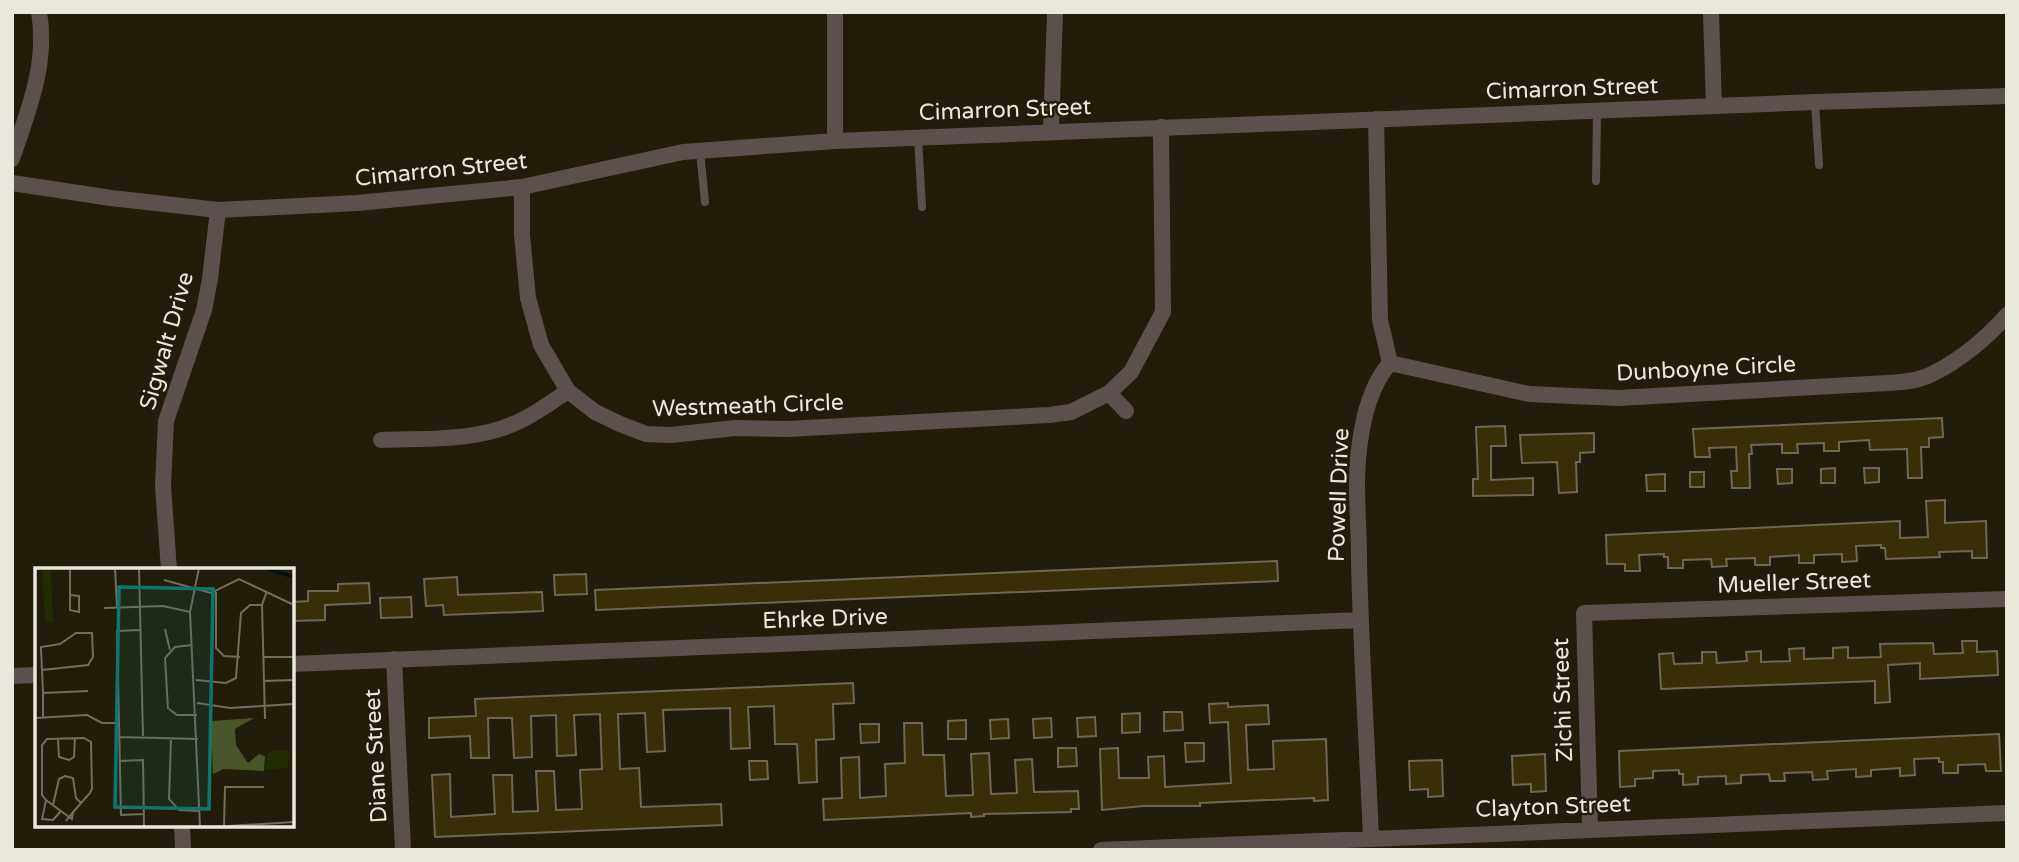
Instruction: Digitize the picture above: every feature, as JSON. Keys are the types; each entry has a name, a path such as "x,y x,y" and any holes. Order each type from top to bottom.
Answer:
{"street":[{"path":"12,159 39,71 39,12"},
{"path":"835,12 835,141"},
{"path":"1051,131 1055,12"},
{"path":"1711,12 1714,106"},
{"name":"Cimarron Street","path":"12,183 218,210 356,203 522,187 638,161 700,151 835,141 2007,96"},
{"path":"1376,119 1380,320 1390,363"},
{"name":"Westmeath Circle","path":"522,187 522,235 527,298 541,345 568,391 595,412 620,424 646,434 671,435 736,428 787,429 1049,415 1071,412 1109,393 1131,372 1163,312 1161,127"},
{"name":"Sigwalt Drive","path":"169,568 163,486 166,421 204,310 218,210"},
{"name":"Dunboyne Circle","path":"1390,363 1529,394 1618,398 1888,383 1910,381 1930,375 1957,359 2004,323"},
{"name":"Powell Drive","path":"1371,838 1360,620 1359,445 1366,412 1378,377 1390,363"},
{"path":"382,440 461,438 492,431 522,420 568,391"},
{"path":"1109,393 1126,411"},
{"name":"Mueller Street","path":"1584,613 2007,599"},
{"name":"Zichi Street","path":"1584,613 1590,828"},
{"name":"Ehrke Drive","path":"294,664 1360,620"},
{"name":"Diane Street","path":"394,659 403,850"},
{"path":"12,676 35,675"},
{"name":"Clayton Street","path":"1101,850 1242,847 1590,828 2007,813"},
{"path":"182,827 183,850"}],"lane":[{"path":"1815,102 1819,165"},
{"path":"1596,181 1597,112"},
{"path":"918,138 922,207"},
{"path":"700,151 705,202"}],"building":[{"path":"1942,418 1943,437 1929,438 1929,447 1921,447 1922,478 1908,478 1907,449 1870,450 1869,440 1839,442 1839,451 1824,451 1824,443 1797,444 1798,453 1782,453 1782,444 1751,445 1750,488 1732,488 1731,471 1737,471 1736,447 1709,448 1710,457 1695,457 1693,429"},
{"path":"1505,426 1506,446 1491,446 1491,480 1533,478 1533,495 1473,496 1473,479 1478,479 1476,427"},
{"path":"1594,433 1594,452 1580,453 1580,462 1576,462 1577,492 1559,493 1557,462 1522,463 1520,435"},
{"path":"1835,468 1835,483 1821,483 1821,469"},
{"path":"1864,468 1879,468 1879,482 1865,483"},
{"path":"1777,469 1792,469 1792,483 1778,484"},
{"path":"1690,472 1704,472 1704,487 1690,487"},
{"path":"1665,474 1665,491 1647,491 1646,475"},
{"path":"1945,500 1945,523 1986,521 1987,558 1972,558 1972,551 1939,552 1940,557 1886,559 1885,548 1881,548 1881,545 1856,546 1857,561 1842,562 1842,554 1814,555 1814,563 1799,563 1799,555 1770,557 1770,565 1755,565 1755,558 1726,559 1727,566 1712,567 1711,559 1683,560 1683,568 1668,568 1668,557 1664,557 1664,554 1639,555 1640,571 1625,571 1625,564 1607,564 1606,535 1900,521 1900,538 1928,537 1926,501"},
{"path":"1277,561 1278,581 596,610 595,590"},
{"path":"586,574 587,594 555,595 554,575"},
{"path":"457,577 458,595 542,592 543,611 444,615 443,605 426,606 424,579"},
{"path":"369,583 370,603 325,605 325,620 294,621 294,602 308,601 308,591 338,591 338,584"},
{"path":"411,597 412,617 381,618 380,598"},
{"path":"1962,641 1977,641 1977,652 1997,651 1998,675 1920,679 1920,663 1888,665 1890,702 1875,703 1875,681 1661,689 1659,654 1673,653 1674,664 1702,663 1702,652 1716,652 1717,663 1747,661 1746,652 1761,651 1761,662 1790,661 1789,649 1804,648 1804,659 1833,658 1833,648 1848,647 1848,658 1881,657 1880,644 1933,643 1934,654 1963,653"},
{"path":"853,683 854,703 833,704 834,739 816,740 817,782 799,783 797,744 775,744 774,706 748,707 750,748 731,749 730,708 663,710 665,751 647,752 645,713 618,714 620,769 639,768 641,807 721,804 722,825 435,837 432,775 450,774 451,817 495,814 493,775 512,775 513,812 538,811 536,771 554,771 556,810 582,809 580,770 602,769 600,714 574,715 576,755 557,756 556,715 531,716 532,757 514,758 512,718 488,718 489,758 471,758 470,736 429,738 429,718 476,716 475,699"},
{"path":"1228,703 1228,707 1268,705 1269,724 1246,725 1248,770 1274,769 1273,741 1326,739 1328,800 1314,801 1314,798 1200,803 1200,806 1143,806 1102,810 1100,749 1118,748 1119,778 1149,778 1148,757 1164,756 1165,787 1231,783 1228,722 1210,723 1209,704"},
{"path":"1164,712 1182,712 1183,730 1164,731"},
{"path":"1140,713 1140,732 1122,733 1122,714"},
{"path":"1095,717 1096,736 1078,737 1077,718"},
{"path":"1051,718 1052,737 1034,738 1033,719"},
{"path":"1008,719 1009,738 991,739 990,720"},
{"path":"966,720 966,739 948,739 948,721"},
{"path":"904,723 922,723 923,755 944,755 946,796 973,795 971,754 989,753 991,794 1017,793 1015,760 1032,759 1034,792 1078,791 1079,809 1071,809 1071,812 984,814 971,817 971,813 824,820 823,799 842,798 841,758 859,757 860,798 886,796 885,764 905,763"},
{"path":"860,724 879,724 879,742 861,743"},
{"path":"1999,734 2001,771 1986,771 1985,764 1958,765 1958,773 1943,773 1943,762 1939,762 1939,758 1914,759 1915,775 1900,776 1900,768 1871,770 1871,776 1856,777 1856,769 1827,771 1828,779 1813,780 1812,772 1784,773 1785,781 1770,781 1769,774 1741,775 1741,783 1726,784 1726,776 1698,777 1698,784 1683,785 1683,774 1679,774 1679,770 1653,771 1653,778 1635,779 1635,786 1620,787 1619,751"},
{"path":"1185,743 1204,743 1204,761 1186,762"},
{"path":"1058,748 1076,748 1077,766 1058,767"},
{"path":"1545,754 1546,791 1531,792 1531,784 1513,785 1512,756"},
{"path":"1442,760 1443,796 1428,797 1428,789 1410,790 1409,761"},
{"path":"749,761 767,761 768,779 750,780"}]}
